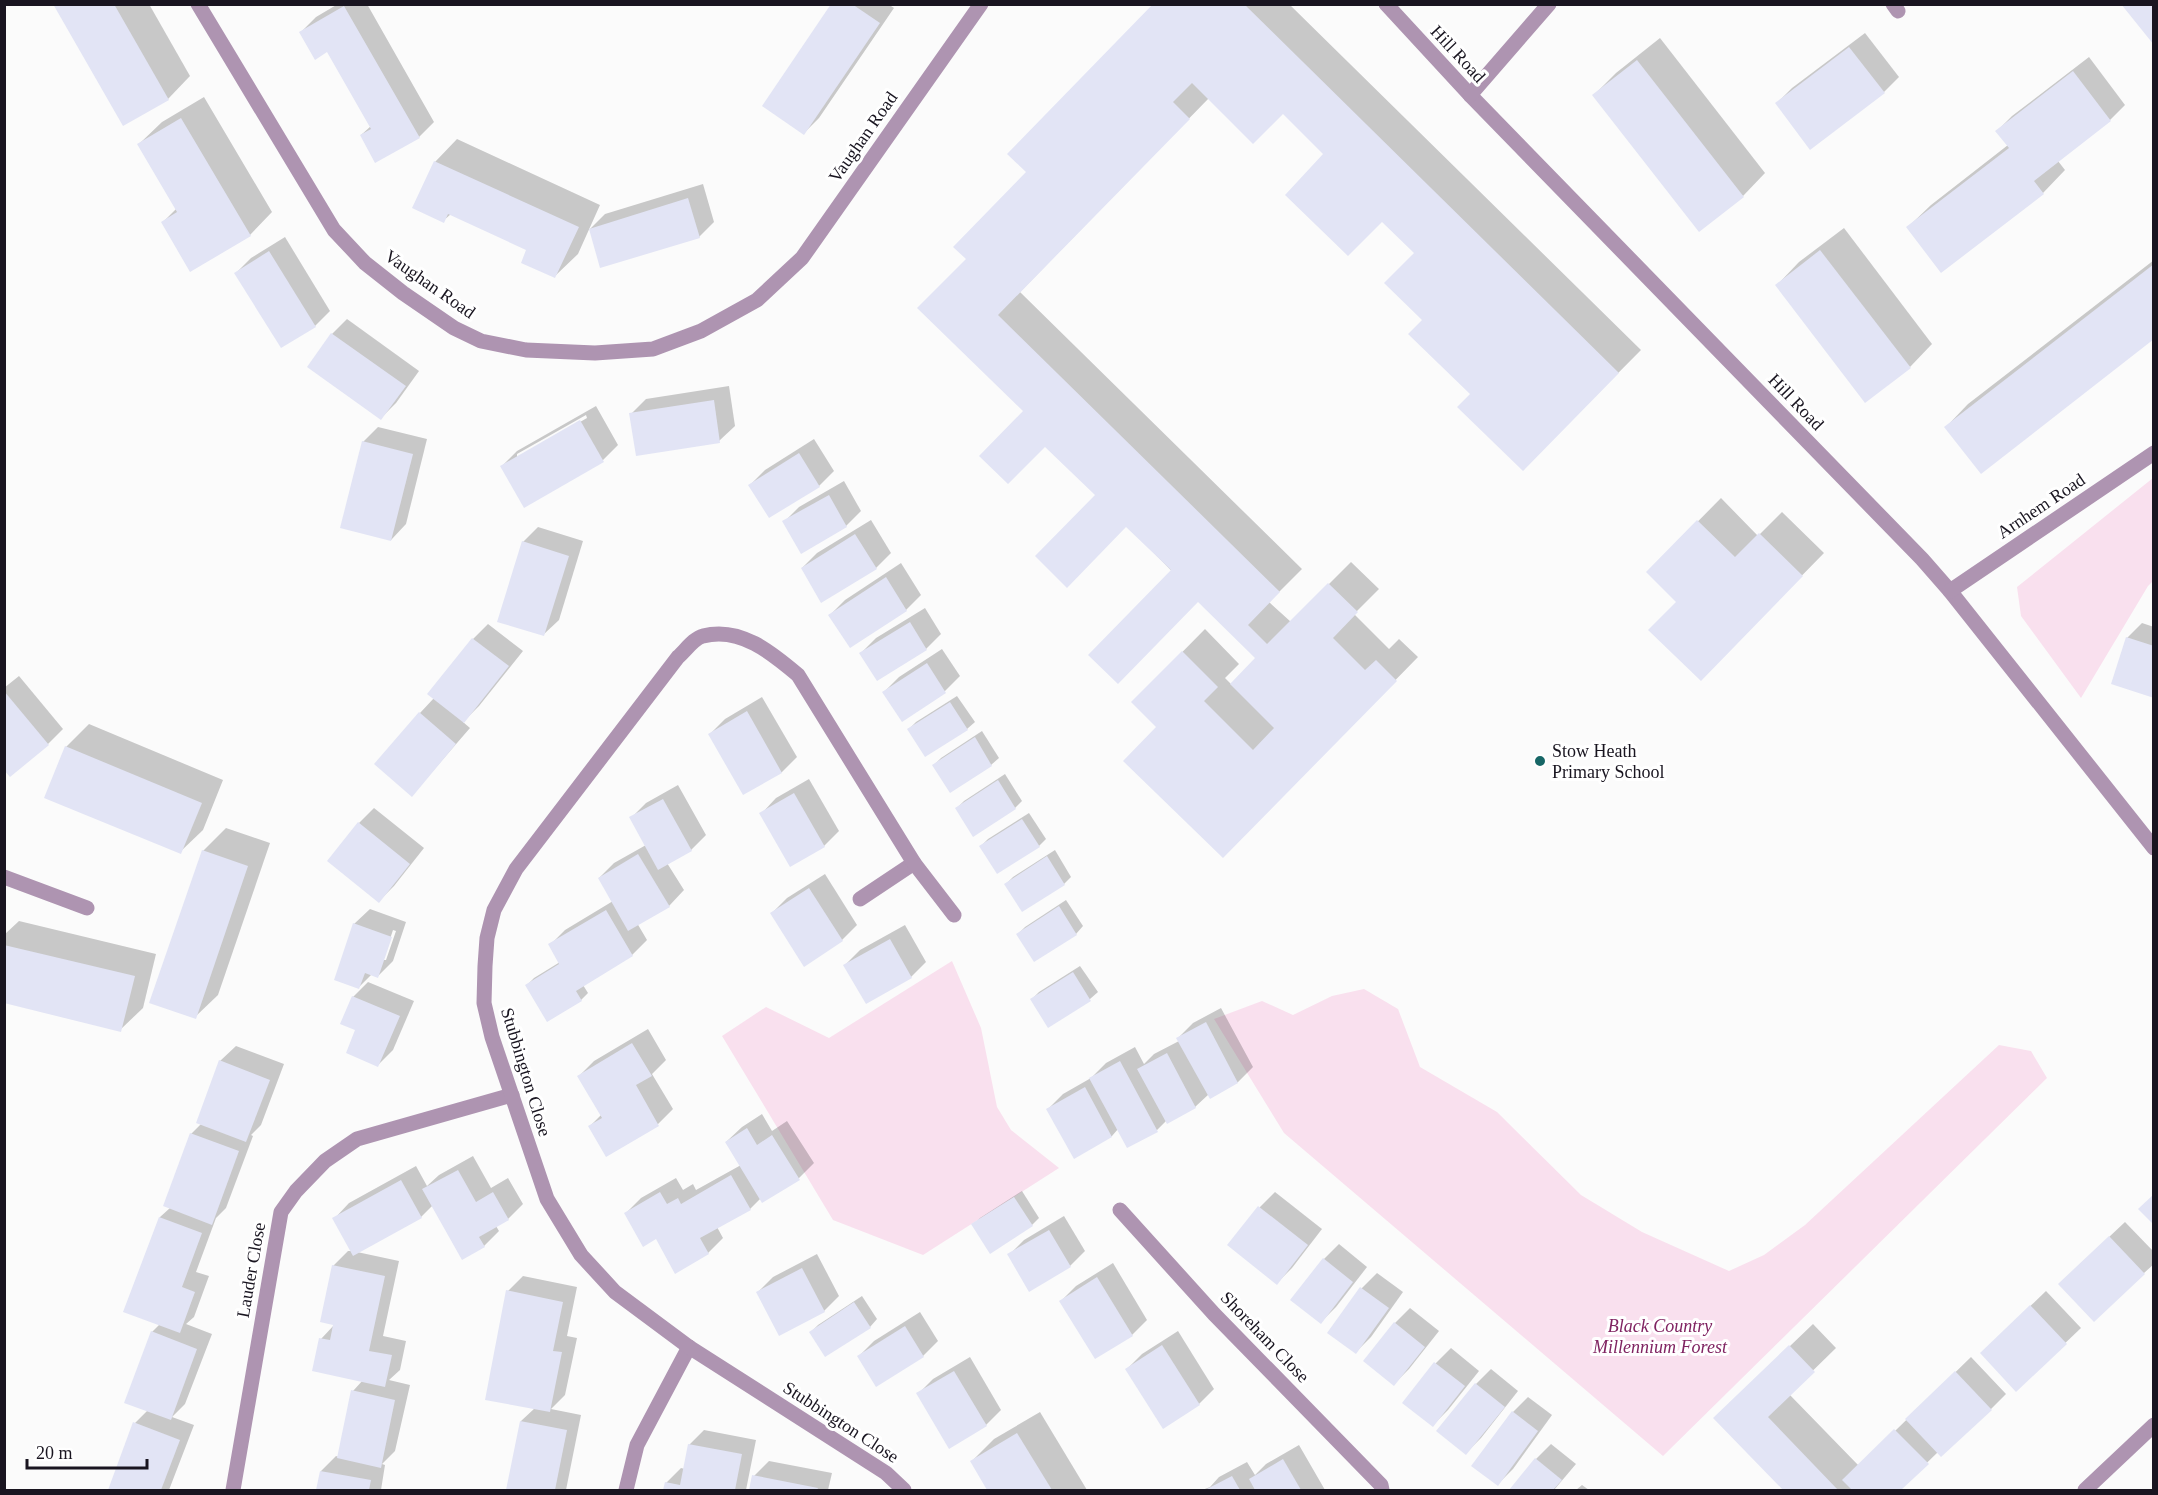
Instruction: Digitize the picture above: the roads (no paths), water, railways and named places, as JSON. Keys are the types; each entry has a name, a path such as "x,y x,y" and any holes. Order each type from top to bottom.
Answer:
{"street":[{"name":"Vaughan Road","path":"198,4 334,230 365,263 403,293 454,328 481,340 526,350 595,353 653,349 701,331 757,300 802,258 981,4"},
{"name":"Hill Road","path":"1386,4 1470,95 1914,550 1950,591 2154,848"},
{"path":"1470,95 1549,4"},
{"name":"Arnhem Road","path":"1950,591 2154,453"},
{"name":"Stubbington Close","path":"904,1491 886,1473 689,1347 615,1292 581,1255 547,1199 492,1037 484,1003 487,938 494,910 516,869 678,657 701,636 722,634 737,636 771,652 798,675 914,863 954,915"},
{"path":"860,899 914,863"},
{"path":"4,877 87,908"},
{"name":"Lauder Close","path":"233,1491 281,1212 296,1191 325,1161 357,1139 512,1095"},
{"name":"Shoreham Close","path":"1120,1210 1222,1322 1381,1485 1382,1491"},
{"path":"626,1491 638,1445 689,1347"},
{"path":"2085,1491 2154,1425"}],"place":[{"name":"Stow Heath Primary School","path":"1540,761"}],"park label":[{"name":"Black Country Millennium Forest","path":"1660,1336"}]}
